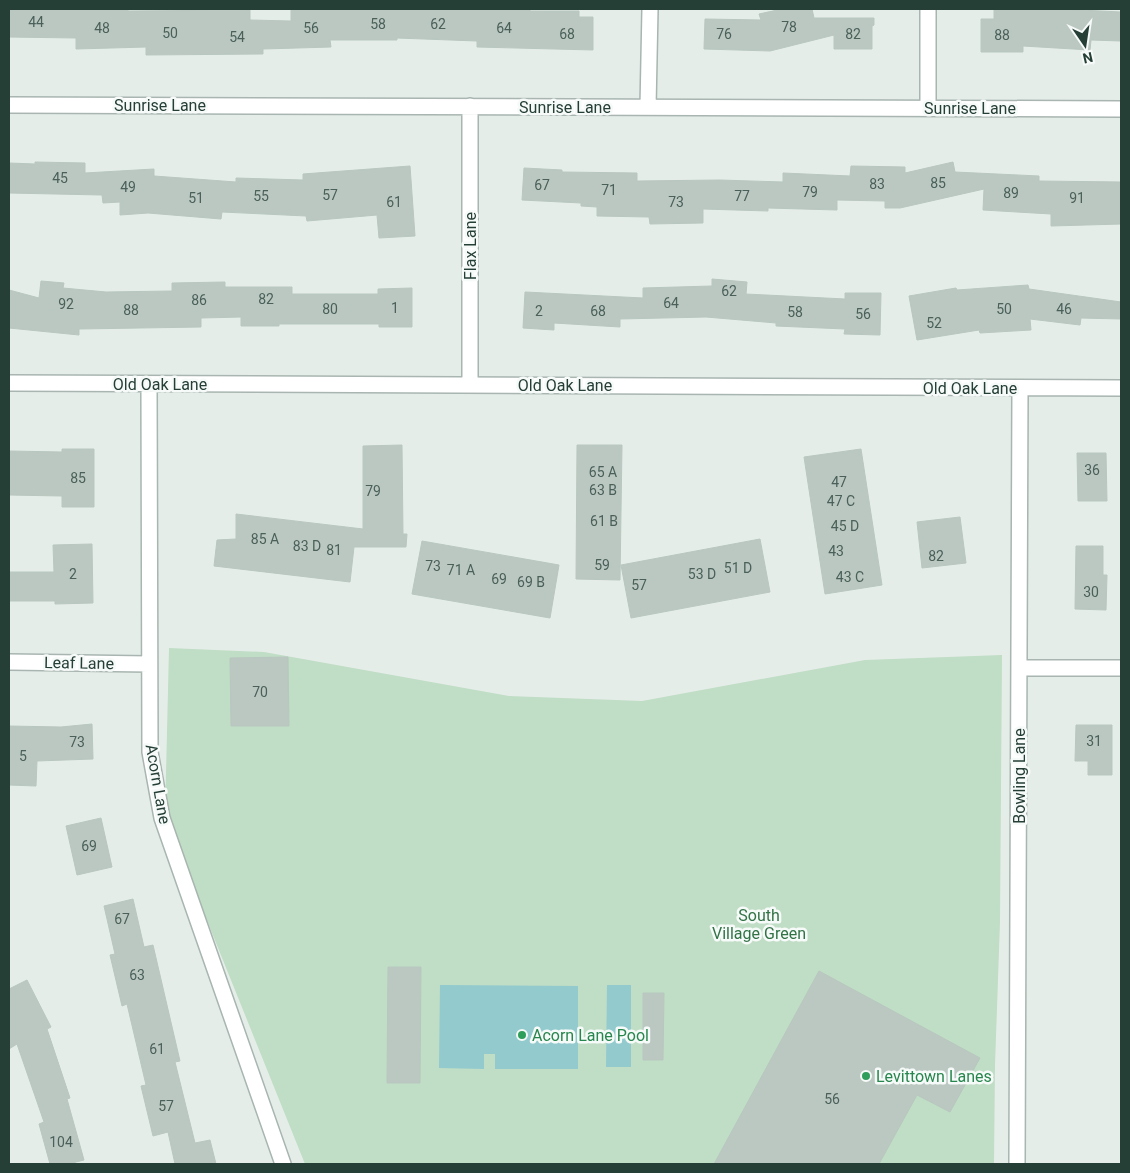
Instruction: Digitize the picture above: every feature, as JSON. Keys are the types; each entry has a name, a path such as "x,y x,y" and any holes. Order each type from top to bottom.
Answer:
{"street":[{"path":"648,107 650,9"},
{"path":"928,9 928,108"},
{"name":"Sunrise Lane","path":"9,104 1121,109"},
{"name":"Flax Lane","path":"470,106 470,385"},
{"name":"Old Oak Lane","path":"9,383 1121,388"},
{"name":"Acorn Lane","path":"149,384 150,752 162,818 283,1164"},
{"name":"Bowling Lane","path":"1017,1164 1020,388"},
{"name":"Leaf Lane","path":"9,662 149,664"},
{"path":"1019,668 1121,668"}],"green space":[{"name":"South Village Green","path":"169,648 264,652 509,696 642,701 865,660 1002,655 1000,922 994,1164 305,1164 165,816"}],"water":[{"name":"Acorn Lane Pool","path":"440,985 578,986 578,1069 495,1069 495,1054 484,1054 484,1069 439,1068"},
{"path":"607,985 631,985 631,1067 606,1067"}],"building":[{"path":"9,9 128,9 128,11 250,10 250,20 291,21 291,9 530,9 530,11 579,11 579,17 593,17 593,50 477,47 477,41 397,38 397,40 330,40 331,47 263,49 263,54 146,55 146,47 76,49 76,38 9,37"},
{"path":"782,9 812,9 814,18 874,18 872,49 834,49 834,35 770,51 704,49 705,19 761,20 759,14"},
{"path":"994,9 1060,9 1121,12 1121,41 1091,40 1090,50 1023,46 1023,52 981,52 981,19 994,19"},
{"path":"35,162 85,163 85,173 154,169 154,176 236,182 236,178 303,180 303,174 410,166 415,236 379,238 377,215 307,221 306,216 222,212 221,219 148,213 120,215 120,202 103,203 102,195 9,193 9,163 35,164"},
{"path":"953,162 955,172 1039,176 1039,181 1121,182 1121,224 1051,226 1051,214 983,210 984,189 900,208 885,208 885,201 837,200 837,210 768,208 768,211 703,209 703,223 650,224 649,217 597,216 597,207 581,206 581,203 522,200 524,168 562,170 562,172 637,173 637,181 720,180 783,182 783,173 850,176 851,166 905,167 905,173"},
{"path":"712,279 747,282 746,294 845,299 845,293 881,293 880,335 844,334 845,329 776,326 776,323 706,317 620,319 620,327 554,323 554,330 523,328 525,292 643,298 643,288 712,286"},
{"path":"41,281 64,283 63,288 106,292 172,291 172,283 225,282 225,287 292,287 292,294 378,294 378,289 412,288 412,327 379,327 379,324 241,326 241,317 201,318 201,327 79,329 79,335 9,328 9,290 39,298"},
{"path":"1028,285 1029,289 1121,302 1121,319 1081,318 1080,325 1030,319 1031,330 980,333 979,330 917,340 909,296 956,288 957,290"},
{"path":"402,445 403,534 407,534 406,547 354,547 350,582 214,566 217,540 236,539 236,514 363,529 363,446"},
{"path":"577,445 622,445 620,580 576,579"},
{"path":"62,449 94,449 94,507 62,507 62,496 9,495 9,451 62,452"},
{"path":"861,449 882,585 825,594 804,457"},
{"path":"1077,453 1106,453 1107,501 1078,501"},
{"path":"960,517 966,563 922,568 917,522"},
{"path":"760,539 770,592 631,618 621,565"},
{"path":"422,541 559,565 550,618 412,594"},
{"path":"92,544 93,603 55,604 55,601 9,601 9,572 54,572 53,545"},
{"path":"1076,546 1103,546 1103,575 1107,575 1106,610 1075,609"},
{"path":"288,657 289,726 231,726 230,658"},
{"path":"92,724 93,759 37,761 36,786 9,785 9,726 61,727"},
{"path":"1076,725 1112,725 1112,775 1088,775 1088,761 1075,761"},
{"path":"101,818 112,867 77,875 66,826"},
{"path":"133,899 144,947 153,945 180,1061 175,1062 195,1143 210,1140 216,1164 175,1164 168,1132 153,1136 141,1086 146,1085 127,1004 122,1006 110,955 115,954 104,906"},
{"path":"388,967 421,967 420,1083 387,1083"},
{"name":"Levittown Lanes","path":"819,971 980,1058 950,1112 917,1095 879,1164 714,1164"},
{"path":"27,980 51,1027 47,1029 70,1098 67,1099 84,1160 68,1164 50,1164 39,1124 44,1122 17,1044 9,1049 9,989"},
{"path":"643,993 664,993 663,1060 643,1060"}],"place":[{"name":"Acorn Lane Pool","path":"522,1035"},
{"name":"Levittown Lanes","path":"866,1076"}]}
